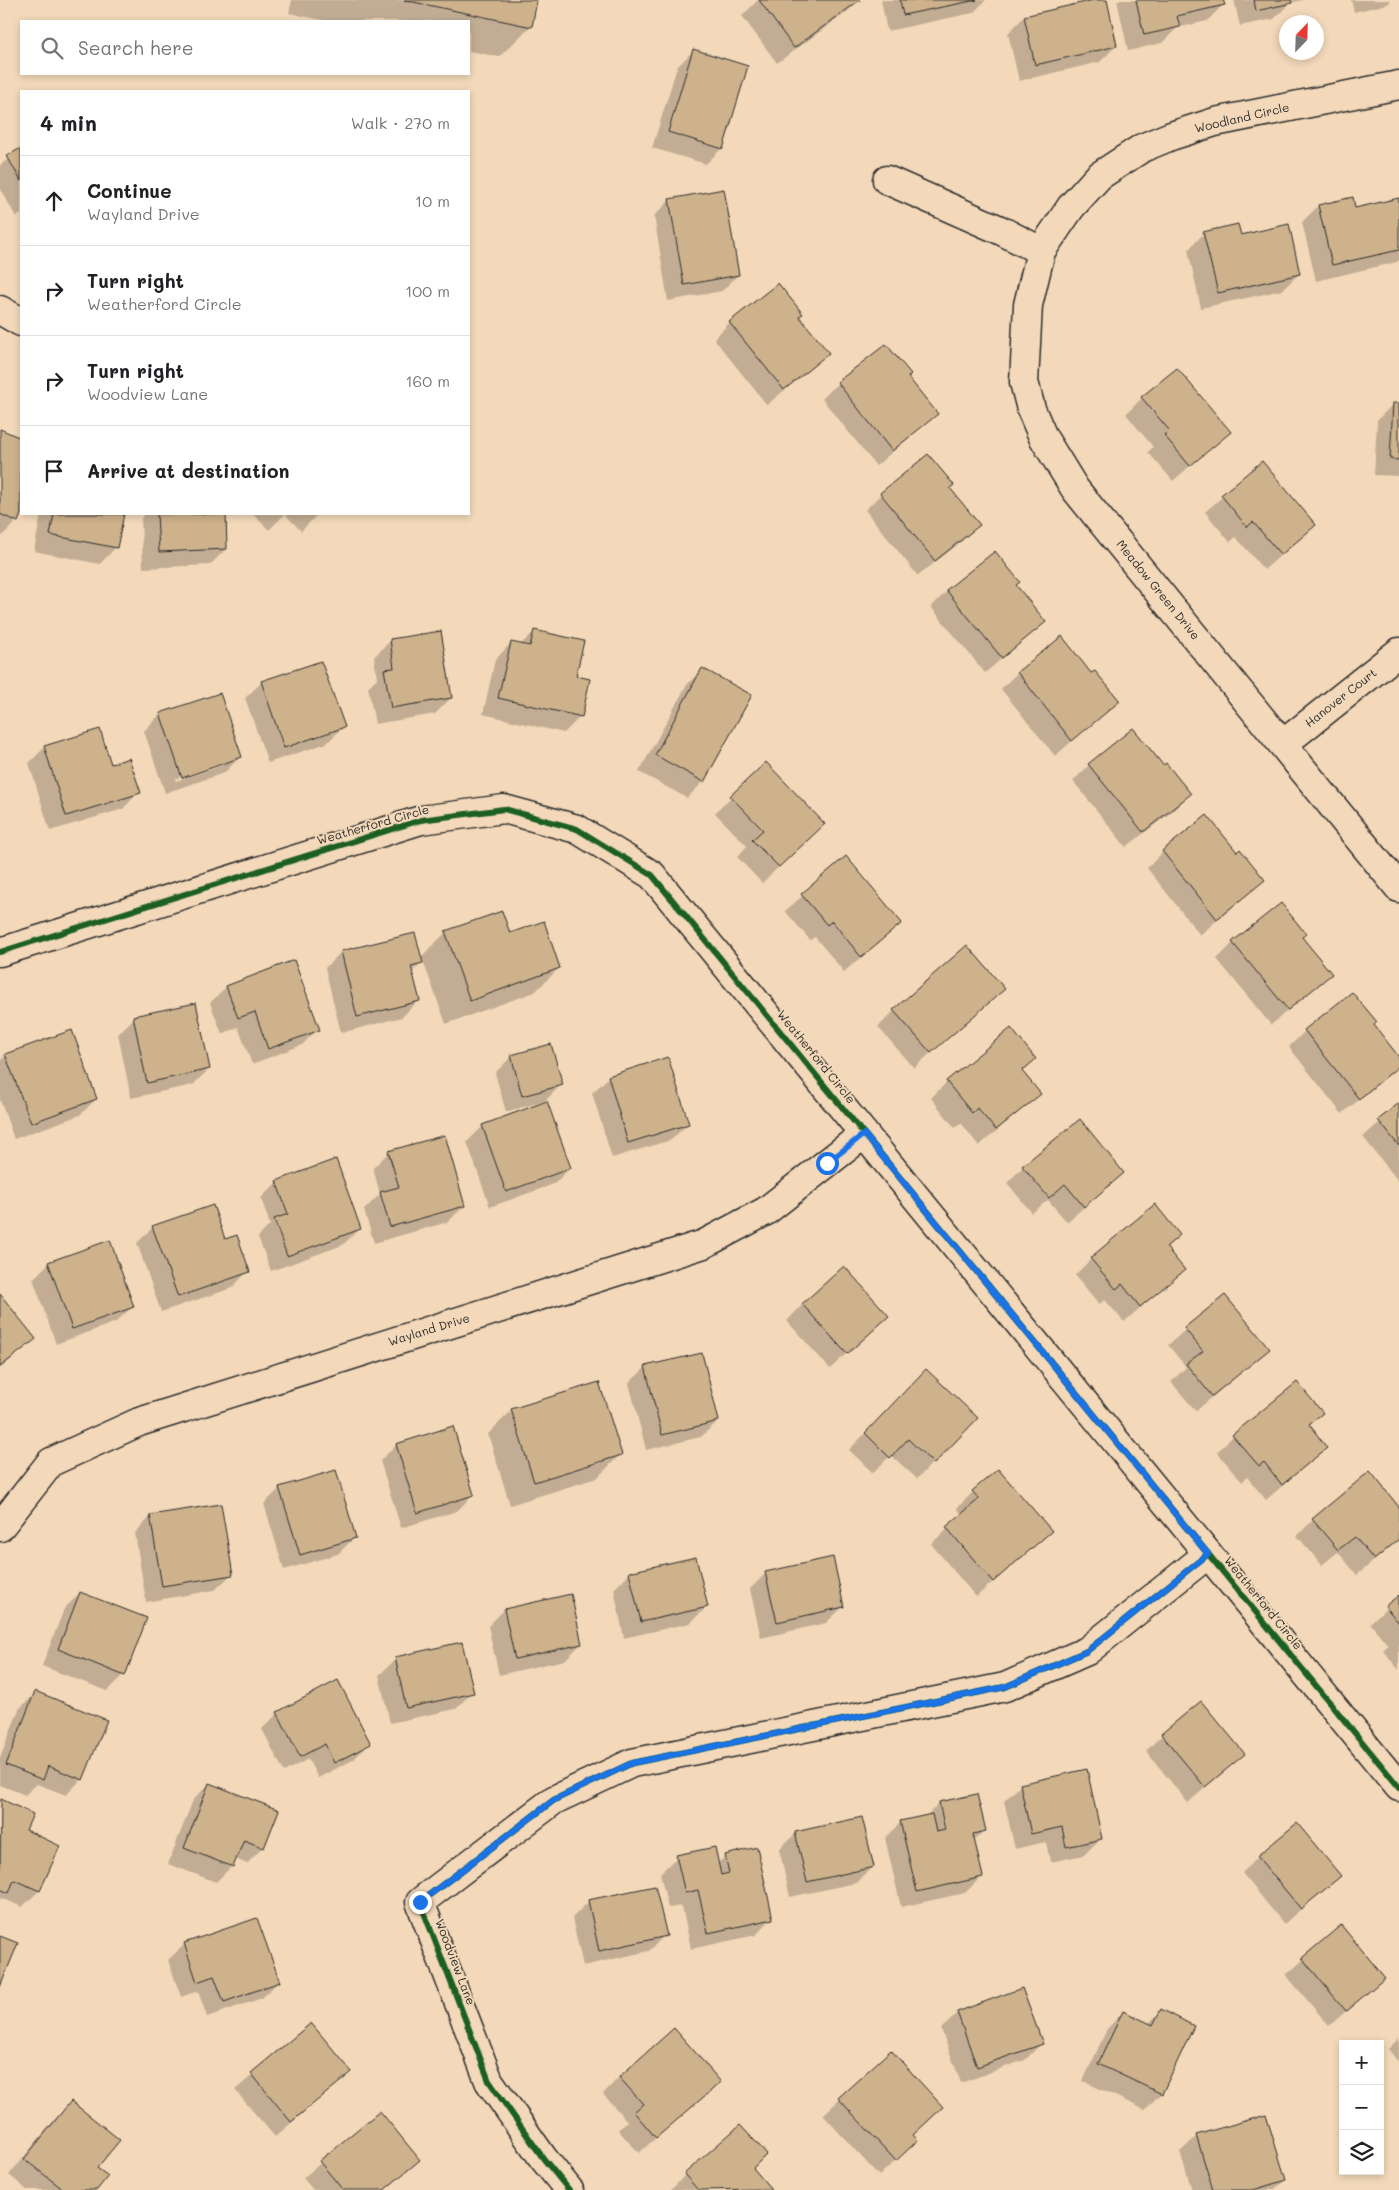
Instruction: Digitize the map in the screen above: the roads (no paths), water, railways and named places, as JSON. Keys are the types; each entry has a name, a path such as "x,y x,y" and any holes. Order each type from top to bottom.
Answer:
{"street":[{"name":"Woodland Circle","path":"1041,251 1071,207 1099,176 1142,148 1215,122 1399,85"},
{"path":"887,180 1000,230 1041,251"},
{"name":"Meadow Green Drive","path":"1041,251 1028,305 1024,382 1031,410 1043,437 1075,489 1399,888"},
{"path":"0,310 20,321"},
{"name":"Hanover Court","path":"1283,744 1399,652"},
{"name":"Weatherford Circle","path":"0,952 421,820 504,809 577,829 652,875 1399,1788"},
{"name":"Wayland Drive","path":"0,1527 51,1462 139,1422 704,1244 766,1211 864,1134"},
{"name":"Woodview Lane","path":"569,2190 543,2158 489,2081 420,1902 554,1800 632,1763 1005,1687 1087,1651 1208,1554"}]}
